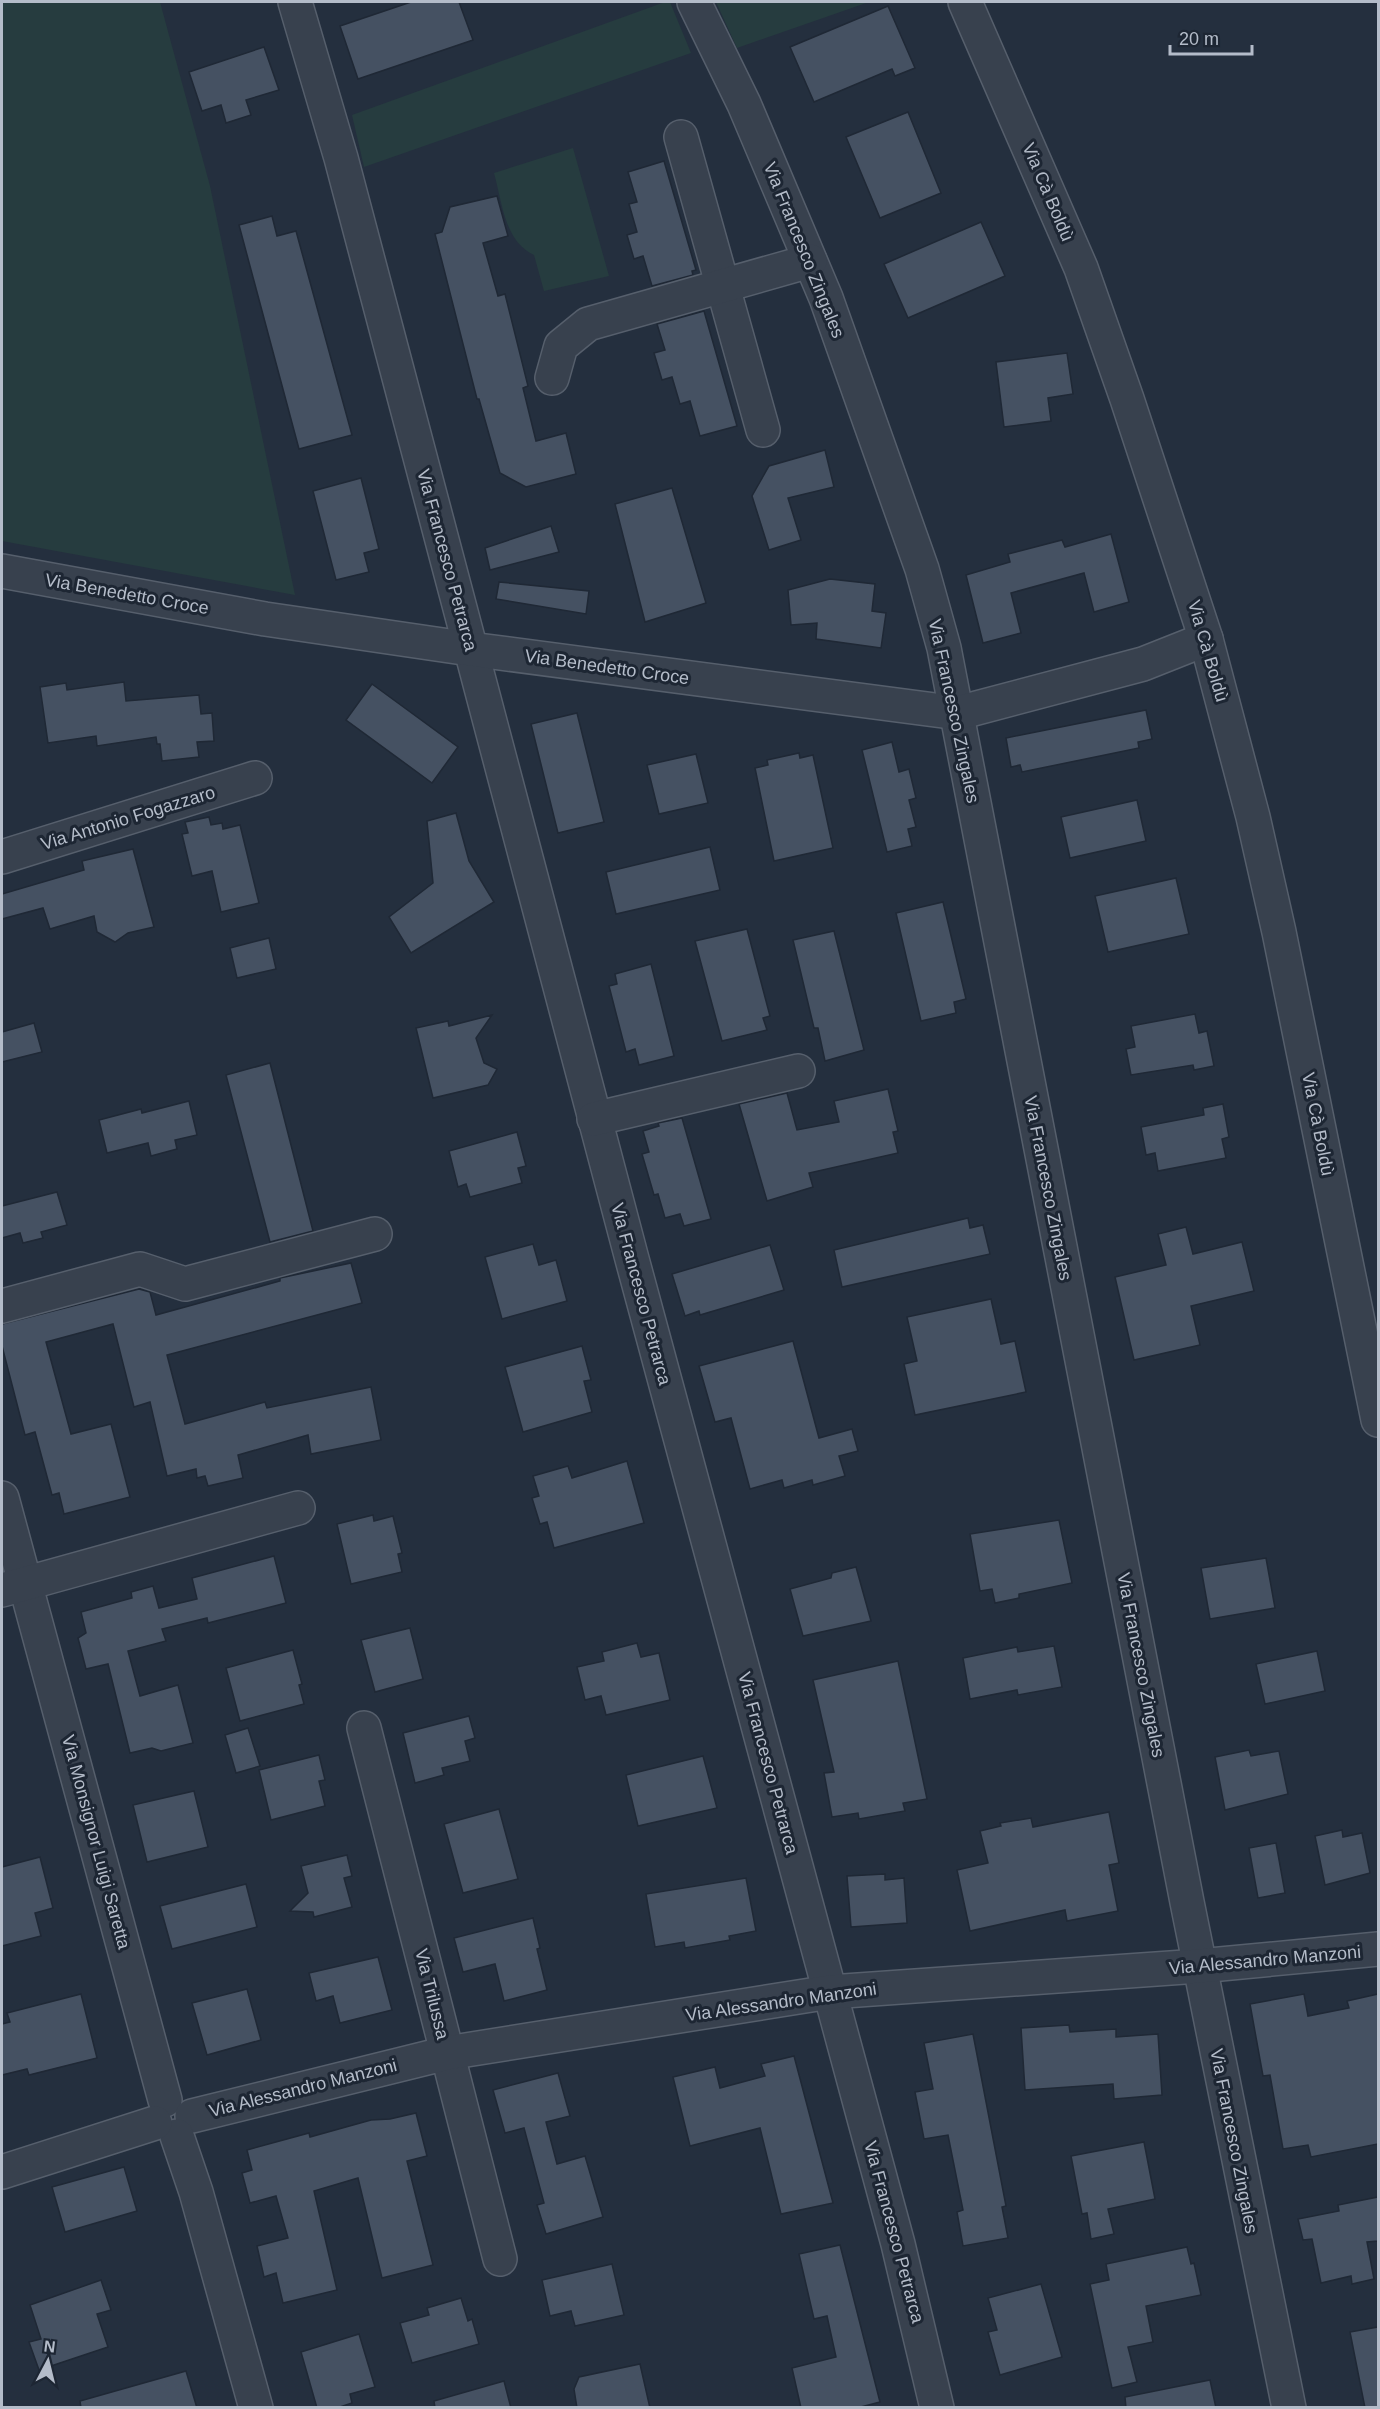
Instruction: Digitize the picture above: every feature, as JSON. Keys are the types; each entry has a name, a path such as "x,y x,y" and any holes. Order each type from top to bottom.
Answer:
{"street":[{"name":"Via Francesco Petrarca","path":"295,2 341,158 594,1119 898,2244 937,2408"},
{"name":"Via Francesco Zingales","path":"694,2 744,104 810,261 922,569 944,648 1200,1966 1289,2408"},
{"name":"Via Cà Boldù","path":"965,2 1081,268 1128,399 1206,639 1253,817 1368,1326 1378,1420"},
{"path":"681,137 763,430"},
{"path":"552,378 561,346 588,324 810,261"},
{"name":"Via Benedetto Croce","path":"2,571 265,619 470,649 958,713 1143,664 1206,639"},
{"name":"Via Antonio Fogazzaro","path":"2,857 255,778"},
{"path":"594,1119 798,1071"},
{"path":"2,1306 140,1269 185,1284 375,1234"},
{"name":"Via Monsignor Luigi Saretta","path":"2,1498 14,1587 172,2119 196,2192 256,2408"},
{"path":"14,1587 298,1508"},
{"name":"Via Trilussa","path":"364,1728 500,2259"},
{"name":"Via Alessandro Manzoni","path":"2,2172 172,2119 447,2053 830,1992 1200,1966 1378,1950"}],"green space":[{"path":"2,2 160,2 210,186 295,595 2,541"},
{"path":"670,2 691,53 364,167 352,115"},
{"path":"716,2 869,2 737,48"},
{"path":"573,148 609,276 544,291 534,255 524,249 510,230 494,173"}],"building":[{"path":"411,2 459,2 473,40 358,79 340,26"},
{"path":"888,6 915,68 895,76 892,69 814,102 790,47"},
{"path":"264,47 279,90 246,100 251,115 226,123 221,105 202,111 189,72"},
{"path":"908,112 941,193 880,218 846,137"},
{"path":"664,161 696,270 692,271 693,275 652,286 643,256 634,259 627,235 637,232 629,204 637,202 628,172"},
{"path":"497,196 508,236 483,243 498,296 505,294 528,386 523,388 536,441 566,433 576,474 526,487 500,473 479,399 477,399 435,234 442,232 450,207"},
{"path":"272,216 277,236 296,231 352,435 299,449 239,225"},
{"path":"981,222 1005,276 908,318 884,264"},
{"path":"704,311 737,426 700,436 690,401 680,404 672,377 662,380 654,353 665,350 657,324"},
{"path":"1067,353 1073,394 1048,398 1051,421 1004,427 996,362"},
{"path":"825,450 834,487 788,498 801,540 769,550 752,496 769,466"},
{"path":"361,478 379,549 364,553 369,572 336,580 313,491"},
{"path":"672,488 706,603 645,622 615,504"},
{"path":"551,526 559,552 490,570 485,548"},
{"path":"1111,534 1129,602 1094,612 1084,573 1011,593 1021,633 983,643 966,575 1010,562 1008,554 1062,540 1065,547"},
{"path":"830,579 875,584 872,611 886,613 881,648 816,639 817,623 791,625 788,590"},
{"path":"499,582 589,591 586,614 496,599"},
{"path":"124,682 126,701 199,695 201,714 212,713 214,741 197,742 199,757 162,761 160,744 157,744 156,737 97,746 96,736 48,743 40,687 66,683 67,690"},
{"path":"372,684 458,747 432,783 346,720"},
{"path":"1146,710 1152,739 1138,742 1139,748 1022,772 1020,765 1011,767 1006,738"},
{"path":"577,713 604,822 558,833 531,724"},
{"path":"892,742 899,772 909,769 916,798 909,800 916,827 908,829 912,846 887,852 862,750"},
{"path":"799,753 800,758 813,755 833,848 774,861 755,768 768,765 767,760"},
{"path":"696,754 708,803 659,814 647,765"},
{"path":"1137,800 1146,841 1070,858 1061,817"},
{"path":"456,813 469,861 494,902 411,953 389,917 433,883 427,821"},
{"path":"209,817 211,825 222,823 223,829 240,825 259,903 221,912 212,871 192,876 182,834 188,833 185,822"},
{"path":"710,847 720,890 616,914 606,872"},
{"path":"133,849 154,927 128,933 115,942 97,932 94,916 50,929 43,908 2,919 2,894 84,870 82,861"},
{"path":"1176,878 1189,934 1108,952 1095,896"},
{"path":"943,902 966,999 954,1002 956,1013 921,1021 896,913"},
{"path":"747,929 770,1016 763,1018 767,1030 722,1041 695,941"},
{"path":"834,931 864,1050 825,1061 818,1028 814,1028 793,940"},
{"path":"269,938 276,969 237,978 230,948"},
{"path":"651,964 674,1056 639,1065 635,1049 626,1052 609,986 617,984 615,974"},
{"path":"1195,1014 1199,1033 1207,1031 1214,1066 1194,1070 1193,1065 1131,1075 1126,1049 1135,1047 1131,1026"},
{"path":"492,1015 476,1038 484,1063 497,1069 488,1085 433,1098 416,1028 448,1021 449,1026"},
{"path":"34,1023 42,1052 2,1062 2,1032"},
{"path":"270,1063 313,1231 270,1242 226,1075"},
{"path":"888,1089 898,1131 893,1132 898,1153 809,1173 813,1187 767,1201 739,1104 787,1093 797,1130 839,1122 834,1101"},
{"path":"189,1101 197,1135 175,1140 177,1149 151,1156 148,1143 107,1153 99,1120 141,1109 142,1113"},
{"path":"1223,1104 1229,1137 1222,1139 1226,1158 1158,1171 1155,1153 1146,1155 1141,1127 1204,1115 1203,1108"},
{"path":"682,1118 711,1219 684,1226 680,1214 665,1218 658,1194 654,1195 642,1154 649,1152 643,1131 659,1126 658,1123"},
{"path":"517,1132 526,1166 518,1168 522,1183 470,1197 466,1184 458,1187 449,1151"},
{"path":"57,1192 67,1225 41,1232 43,1238 23,1243 20,1233 2,1238 2,1206"},
{"path":"968,1218 970,1228 983,1225 990,1254 842,1287 834,1250"},
{"path":"1186,1227 1193,1254 1242,1242 1254,1291 1191,1306 1200,1345 1134,1360 1115,1277 1166,1265 1158,1234"},
{"path":"533,1244 539,1265 556,1260 567,1301 502,1319 485,1257"},
{"path":"770,1245 784,1290 700,1315 699,1311 685,1316 672,1274"},
{"path":"351,1263 362,1303 167,1355 185,1424 265,1402 267,1408 371,1387 381,1440 311,1454 308,1435 238,1455 243,1478 208,1486 205,1476 197,1478 196,1469 167,1476 150,1402 134,1407 113,1324 46,1342 71,1434 111,1424 130,1497 64,1514 59,1493 52,1495 35,1432 25,1435 2,1346 2,1324 139,1289 150,1292 156,1315 280,1281 280,1278"},
{"path":"991,1299 1001,1344 1015,1341 1026,1392 915,1415 904,1364 917,1361 907,1317"},
{"path":"793,1341 819,1438 852,1429 858,1451 839,1456 845,1476 813,1485 812,1480 784,1488 782,1480 750,1489 731,1418 715,1422 699,1366"},
{"path":"582,1346 591,1380 584,1381 592,1412 523,1432 505,1367"},
{"path":"627,1461 644,1523 554,1548 547,1522 540,1524 532,1498 539,1496 533,1476 568,1466 572,1478"},
{"path":"373,1515 374,1521 393,1516 402,1553 398,1554 402,1572 351,1584 337,1524"},
{"path":"1059,1520 1072,1583 1019,1594 1019,1598 995,1603 992,1589 980,1591 970,1534"},
{"path":"274,1556 286,1603 208,1623 207,1618 162,1629 166,1641 128,1651 140,1696 178,1685 193,1743 161,1751 152,1748 130,1753 108,1664 86,1669 78,1638 86,1633 81,1612 132,1598 131,1592 153,1586 159,1608 197,1599 192,1578"},
{"path":"1266,1558 1275,1608 1210,1619 1201,1568"},
{"path":"856,1567 871,1621 803,1636 790,1589 831,1578 832,1573"},
{"path":"410,1628 423,1679 375,1692 361,1640"},
{"path":"637,1643 641,1657 659,1653 670,1700 606,1715 601,1696 585,1700 577,1667 604,1661 602,1652"},
{"path":"1054,1646 1062,1687 1018,1695 1017,1690 970,1699 963,1658 1017,1647 1018,1652"},
{"path":"293,1650 302,1684 299,1685 304,1704 240,1721 226,1668"},
{"path":"1317,1651 1325,1691 1265,1704 1256,1664"},
{"path":"898,1661 927,1799 903,1803 905,1811 859,1819 858,1813 832,1817 824,1773 834,1772 813,1680"},
{"path":"469,1716 475,1738 465,1741 470,1761 442,1768 444,1775 415,1783 403,1733"},
{"path":"248,1728 260,1766 236,1773 225,1735"},
{"path":"1249,1750 1251,1756 1279,1751 1288,1794 1225,1810 1215,1757"},
{"path":"319,1755 325,1780 319,1781 325,1806 271,1820 259,1770"},
{"path":"703,1756 717,1808 638,1826 626,1775"},
{"path":"194,1791 208,1847 147,1862 133,1805"},
{"path":"499,1809 518,1879 463,1893 444,1824"},
{"path":"1109,1812 1119,1863 1109,1865 1118,1911 1067,1921 1065,1910 970,1931 957,1870 988,1863 980,1831 1001,1826 1000,1823 1031,1818 1033,1827"},
{"path":"1342,1830 1343,1837 1362,1833 1370,1873 1325,1885 1315,1836"},
{"path":"1276,1843 1285,1893 1258,1898 1249,1848"},
{"path":"347,1855 352,1876 344,1878 352,1907 314,1917 313,1912 290,1911 308,1893 301,1866"},
{"path":"40,1857 53,1908 35,1913 41,1936 2,1946 2,1867"},
{"path":"885,1874 885,1880 904,1878 907,1923 851,1927 847,1876"},
{"path":"746,1878 756,1931 729,1936 730,1940 685,1948 684,1942 655,1947 646,1894"},
{"path":"246,1884 257,1927 172,1949 160,1906"},
{"path":"533,1918 540,1948 537,1949 547,1990 504,2001 495,1964 463,1972 454,1938"},
{"path":"378,1957 392,2010 340,2023 333,1996 316,2001 309,1973"},
{"path":"247,1989 261,2040 207,2055 192,2003"},
{"path":"81,1994 97,2058 29,2075 27,2069 2,2075 2,2024 10,2022 7,2013"},
{"path":"1304,1994 1308,2016 1349,2008 1347,2001 1378,1994 1378,2144 1311,2157 1308,2145 1283,2149 1270,2075 1263,2076 1250,2004"},
{"path":"1069,2025 1070,2032 1116,2029 1116,2037 1158,2034 1162,2095 1114,2099 1113,2084 1025,2090 1021,2028"},
{"path":"973,2034 1006,2206 1002,2207 1008,2238 963,2246 957,2212 963,2210 948,2135 924,2139 915,2092 933,2089 924,2043"},
{"path":"794,2056 833,2203 781,2214 760,2128 690,2146 673,2077 715,2067 720,2088 765,2076 761,2064"},
{"path":"558,2073 570,2116 546,2122 557,2164 585,2156 603,2217 546,2234 537,2205 544,2203 524,2128 505,2133 493,2090"},
{"path":"416,2113 427,2156 407,2161 433,2265 382,2278 358,2178 314,2191 337,2290 283,2303 276,2273 264,2277 257,2246 288,2238 276,2196 250,2203 242,2173 252,2170 247,2150 309,2133 310,2137 371,2120 390,2119"},
{"path":"1144,2142 1155,2199 1108,2209 1114,2234 1091,2239 1087,2213 1082,2214 1071,2156"},
{"path":"124,2167 137,2211 65,2232 52,2187"},
{"path":"1378,2197 1378,2241 1367,2242 1374,2279 1352,2284 1351,2276 1321,2283 1312,2239 1303,2240 1298,2219 1339,2211 1338,2205"},
{"path":"840,2245 880,2402 857,2408 801,2408 792,2368 836,2357 827,2316 814,2319 799,2254"},
{"path":"1187,2247 1191,2264 1194,2263 1201,2295 1146,2306 1153,2342 1128,2347 1137,2382 1112,2388 1090,2284 1109,2280 1106,2264"},
{"path":"612,2264 624,2315 575,2326 571,2311 550,2316 542,2280"},
{"path":"101,2280 111,2310 97,2314 108,2347 39,2370 29,2342 41,2339 30,2305"},
{"path":"1041,2284 1062,2357 1000,2375 988,2332 997,2330 988,2298"},
{"path":"461,2298 468,2321 472,2319 479,2344 412,2363 400,2323 429,2315 427,2308"},
{"path":"1378,2327 1378,2408 1365,2408 1350,2332"},
{"path":"359,2334 375,2387 350,2394 352,2403 337,2408 317,2408 301,2352"},
{"path":"640,2364 650,2408 577,2408 574,2389 579,2377"},
{"path":"186,2371 197,2408 81,2408 80,2401"},
{"path":"1210,2380 1216,2408 1126,2408 1125,2397"},
{"path":"504,2381 511,2408 435,2408 434,2401"}]}
